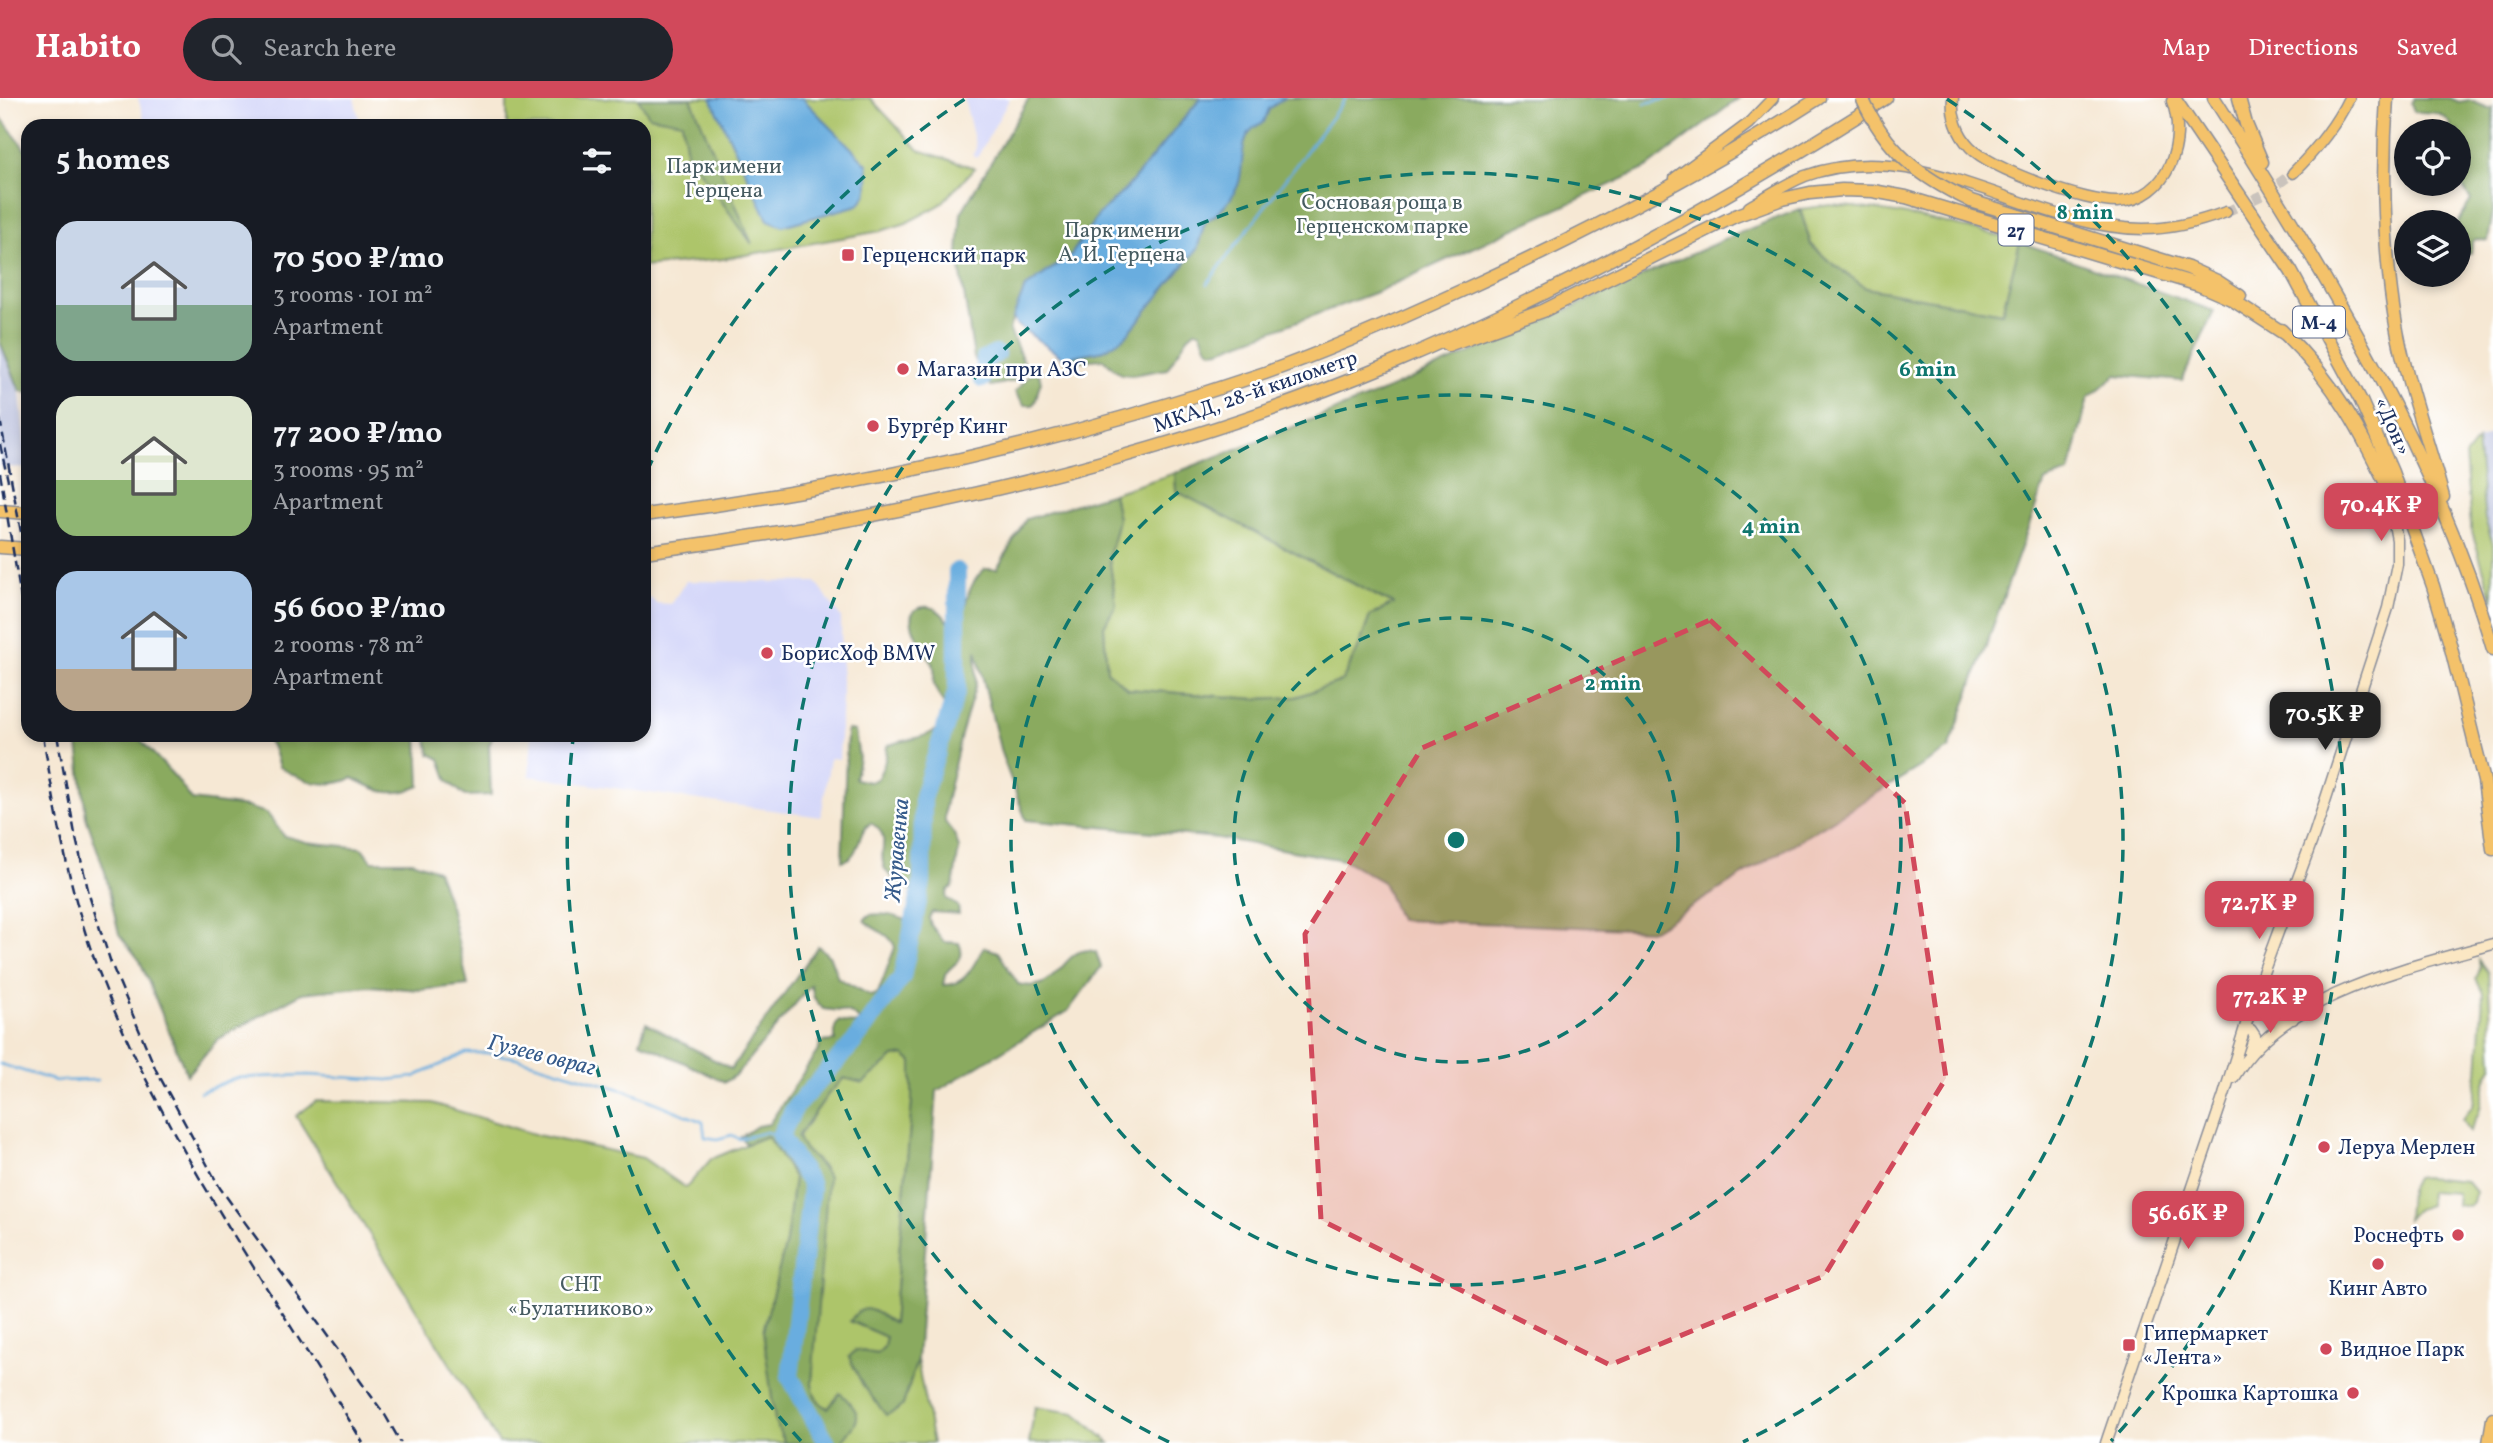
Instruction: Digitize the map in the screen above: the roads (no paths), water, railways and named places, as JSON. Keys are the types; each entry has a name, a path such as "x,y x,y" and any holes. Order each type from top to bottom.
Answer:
{"highway":[{"name":"27","path":"1862,98 1881,132 1905,160 1935,184 1971,201 2188,268 2217,281 2259,308 2333,386 2358,428 2426,566"},
{"name":"МКАД, 28-й километр","path":"651,551 888,511 1052,475 1223,425 1335,385 1391,363 1593,269 1705,208 1886,98"},
{"name":"«Дон»","path":"2173,98 2291,271 2361,401 2392,472 2426,566 2450,644 2484,781 2493,849"},
{"name":"«Дон»","path":"2214,98 2315,258 2415,449 2454,534 2493,649"},
{"path":"2239,98 2246,124 2275,194"},
{"path":"2387,98 2384,173 2395,313 2402,358 2454,534"},
{"name":"МКАД, 28-й километр","path":"651,514 864,481 1044,440 1267,372 1377,330 1627,211 1770,129 1813,100"},
{"name":"27","path":"1335,385 1543,311 1735,216 1782,199 1810,193 1863,191 1906,197 2199,285 2231,299 2286,334"},
{"path":"0,510 21,512"},
{"path":"0,547 21,548"},
{"path":"2489,1443 2493,1419"}],"main road":[{"path":"1627,211 1748,124 1773,98"},
{"path":"1953,98 1954,116 1959,132 1982,158 2021,176 2082,196 2119,202 2146,193 2168,171 2174,158 2179,129 2173,98"},
{"path":"2293,173 2331,130 2349,98"},
{"path":"1735,216 1806,176 1839,168 1868,165 1903,166 1936,173 2081,219 2122,227 2189,224 2226,212"},
{"path":"2106,1443 2224,1095 2257,989 2315,835 2393,590 2397,540 2384,479"},
{"path":"2224,1095 2247,1059 2263,1042 2294,1018 2337,993 2371,979 2493,944"},
{"path":"2257,989 2264,1013 2276,1020 2294,1018"},
{"path":"2245,1028 2251,1030 2255,1036 2247,1059"}],"water":[{"path":"711,98 802,98 867,164 868,186 862,201 858,205 783,226 768,220"},
{"path":"1201,98 1284,98 1269,109 1264,122 1249,134 1243,149 1238,185 1224,206 1205,222 1197,249 1126,336 1104,350 1063,358 1016,324 1013,318 1025,288 1071,255 1099,214 1126,189"}],"waterway":[{"path":"1207,284 1346,98"},
{"path":"1645,103 1672,98"},
{"name":"Журавенка","path":"982,379 985,359 996,354"},
{"path":"978,355 985,359"},
{"name":"Журавенка","path":"827,1443 790,1377 811,1188 780,1136 795,1107 854,1042 902,977 922,883 923,796 957,690 957,571"},
{"name":"Гузеев овраг","path":"200,1092 236,1078 308,1075 388,1080 414,1077 466,1053 487,1053 517,1058 627,1091 703,1122 705,1137 717,1139 732,1135 739,1139 766,1132 780,1136"},
{"name":"Гузеев овраг","path":"0,1064 56,1081 98,1080"}],"tunnel":[{"path":"2226,212 2263,195 2293,173"}],"railway":[{"path":"0,419 21,532"},
{"path":"0,444 8,481"},
{"path":"0,473 21,598"},
{"path":"44,742 71,881 97,967 123,1030 152,1092 219,1211 363,1443"},
{"path":"58,742 90,898 111,963 156,1070 220,1188 385,1415 401,1443"}],"place":[{"name":"Герценский парк","path":"848,255"},
{"name":"Магазин при АЗС","path":"903,369"},
{"name":"Бургер Кинг","path":"873,426"},
{"name":"БорисХоф BMW","path":"767,653"},
{"name":"Леруа Мерлен","path":"2324,1147"},
{"name":"Роснефть","path":"2458,1235"},
{"name":"Кинг Авто","path":"2378,1264"},
{"name":"Гипермаркет «Лента»","path":"2129,1345"},
{"name":"Видное Парк","path":"2326,1349"},
{"name":"Крошка Картошка","path":"2353,1393"}],"park label":[{"name":"Парк имени Герцена","path":"724,178"},
{"name":"Сосновая роща в Герценском парке","path":"1382,214"},
{"name":"Парк имени А. И. Герцена","path":"1122,242"},
{"name":"СНТ «Булатниково»","path":"581,1296"}]}
